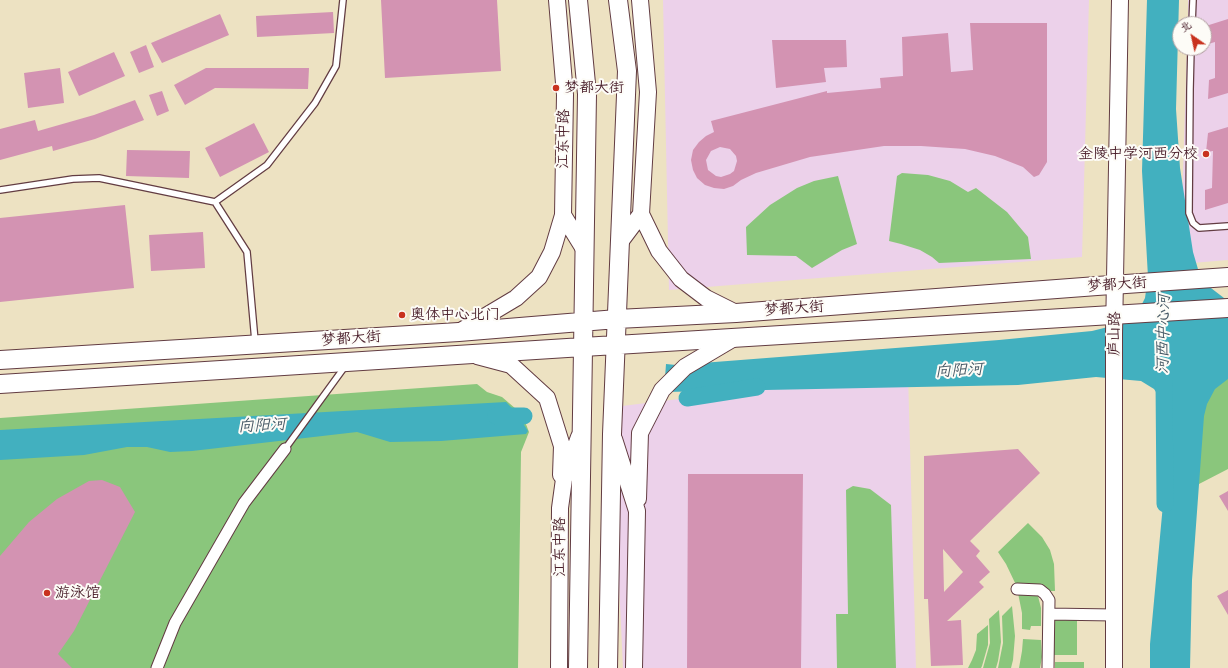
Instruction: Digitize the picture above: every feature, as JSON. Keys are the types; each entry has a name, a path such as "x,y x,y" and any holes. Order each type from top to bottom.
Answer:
{"main road":[{"name":"江东中路","path":"578,0 587,94 582,322 582,430 578,668"},
{"path":"608,668 612,434 627,71 618,0"},
{"name":"梦都大街","path":"0,360 459,332 617,319 736,313 1228,277"},
{"name":"梦都大街","path":"0,384 1228,308"}],"street":[{"name":"江东中路","path":"459,332 516,298 539,277 552,252 563,215 565,95 557,0"},
{"path":"640,0 648,92 641,214 660,251 681,279 706,298 736,313"},
{"name":"庐山路","path":"1114,668 1114,334 1121,314 1122,285 1120,0"},
{"path":"620,242 641,214"},
{"path":"563,215 584,249"},
{"path":"634,668 640,433 662,390 685,367 734,338"},
{"path":"470,354 511,365 547,398 562,446 560,508"},
{"name":"江东中路","path":"559,668 560,508 564,479 582,430"},
{"path":"612,434 637,511"},
{"path":"157,668 175,623 244,503 286,449"},
{"path":"1017,589 1040,590 1049,600 1048,668"},
{"path":"1049,614 1114,615"}],"lane":[{"path":"215,202 267,165 315,103 336,66 343,0"},
{"path":"1192,16 1193,0"},
{"path":"1191,56 1189,213 1193,223 1199,228 1228,226"},
{"path":"0,190 73,179 98,178 215,202 247,252 255,345"},
{"path":"286,449 348,362"}],"shaded area":[{"path":"663,0 1089,0 1082,257 669,290"},
{"name":"金陵中学河西分校","path":"1188,0 1228,0 1228,260 1180,264 1187,56 1212,56 1212,16 1188,16"},
{"path":"908,373 916,668 623,668 612,434 614,407 687,398 802,380"}],"green space":[{"path":"902,173 928,175 950,181 968,192 976,188 1007,212 1028,237 1031,259 939,263 920,250 889,241 897,176"},
{"path":"838,176 857,244 842,250 812,268 796,256 747,255 746,227 770,205 797,188 814,181"},
{"path":"1228,365 1228,469 1199,484 1189,390"},
{"path":"477,384 487,392 502,397 516,409 524,419 529,432 521,452 518,668 0,668 0,418"},
{"path":"853,486 870,489 891,505 896,668 837,668 836,614 848,614 846,490"},
{"path":"1028,523 1042,537 1050,550 1054,564 1055,591 1017,587 1006,564 998,552"},
{"path":"1018,593 1035,594 1038,596 1041,608 1041,626 1031,626 1030,630 1022,629 1022,613"},
{"path":"1012,606 1015,636 1013,660 1011,668 998,668 1003,643 1002,616"},
{"path":"999,610 1001,642 998,661 996,668 983,668 990,643 989,619"},
{"path":"1053,620 1077,620 1077,655 1054,655"},
{"path":"988,625 988,645 982,666 981,668 968,668 976,650 977,634"},
{"path":"1023,639 1041,640 1042,657 1040,668 1019,668"},
{"path":"1055,662 1084,662 1084,668 1055,668"}],"water":[{"path":"1147,0 1179,0 1179,16 1172,16 1172,56 1177,56 1176,109 1180,168 1193,252 1200,276 1207,285 1228,300 1228,379 1215,389 1207,404 1204,416 1192,580 1190,668 1150,668 1150,644 1170,429 1166,407 1154,389 1141,381 1096,377 1018,385 664,392 666,364 676,365 999,340 1092,331 1124,323 1136,316 1145,298 1148,277 1142,171"},
{"path":"506,402 528,431 526,434 441,441 390,442 357,432 192,451 170,452 147,447 127,447 84,455 0,460 0,430"}],"building":[{"path":"381,0 497,0 501,71 385,78"},
{"path":"333,12 334,33 257,37 256,16"},
{"path":"220,14 229,35 162,63 151,43"},
{"path":"1228,19 1228,93 1208,99 1209,80 1215,78 1215,42 1212,43 1212,24"},
{"path":"970,23 1047,23 1047,162 1039,175 1034,177 1023,167 995,156 965,149 921,146 884,146 810,157 756,173 741,180 733,186 724,189 705,185 697,178 693,170 691,160 693,150 706,136 714,132 711,121 827,91 827,93 881,88 880,78 903,76 902,37 948,33 951,72 973,70","holes":["720,147 730,149 736,156 737,161 734,171 721,177 716,176 708,170 706,160 711,151"]},
{"path":"772,40 846,40 847,67 824,68 826,82 776,88"},
{"path":"146,45 154,67 139,73 130,52"},
{"path":"114,52 125,76 79,96 68,72"},
{"path":"60,68 64,103 28,108 24,73"},
{"path":"206,68 309,68 308,89 215,88 185,105 174,85"},
{"path":"162,91 169,111 157,116 149,95"},
{"path":"135,100 144,120 95,139 53,151 52,146 0,160 0,129 35,120 38,131 94,115"},
{"path":"254,123 269,152 220,177 205,148"},
{"path":"1228,127 1228,203 1205,210 1205,190 1212,188 1213,151 1206,152 1208,133"},
{"path":"127,150 190,151 189,178 126,176"},
{"path":"125,205 134,288 0,302 0,218"},
{"path":"203,232 205,268 151,271 149,235"},
{"path":"1018,449 1040,473 970,541 980,551 976,556 990,572 979,582 984,587 947,621 961,620 963,665 931,666 928,599 924,599 924,456","holes":["943,549 963,572 944,592"]},
{"path":"688,474 803,474 801,668 687,668"},
{"name":"游泳馆","path":"102,480 120,487 135,512 74,631 58,654 72,668 0,668 0,556 29,522 57,499 89,481"},
{"path":"1228,491 1228,511 1219,496"},
{"path":"1228,590 1228,615 1217,596"}],"waterway":[{"name":"河西中心河","path":"1164,380 1165,504"},
{"name":"向阳河","path":"687,398 757,387"},
{"name":"向阳河","path":"496,416 524,416"}],"place":[{"name":"梦都大街","path":"556,88"},
{"name":"金陵中学河西分校","path":"1206,154"},
{"name":"奥体中心北门","path":"402,315"},
{"name":"游泳馆","path":"47,593"}]}
